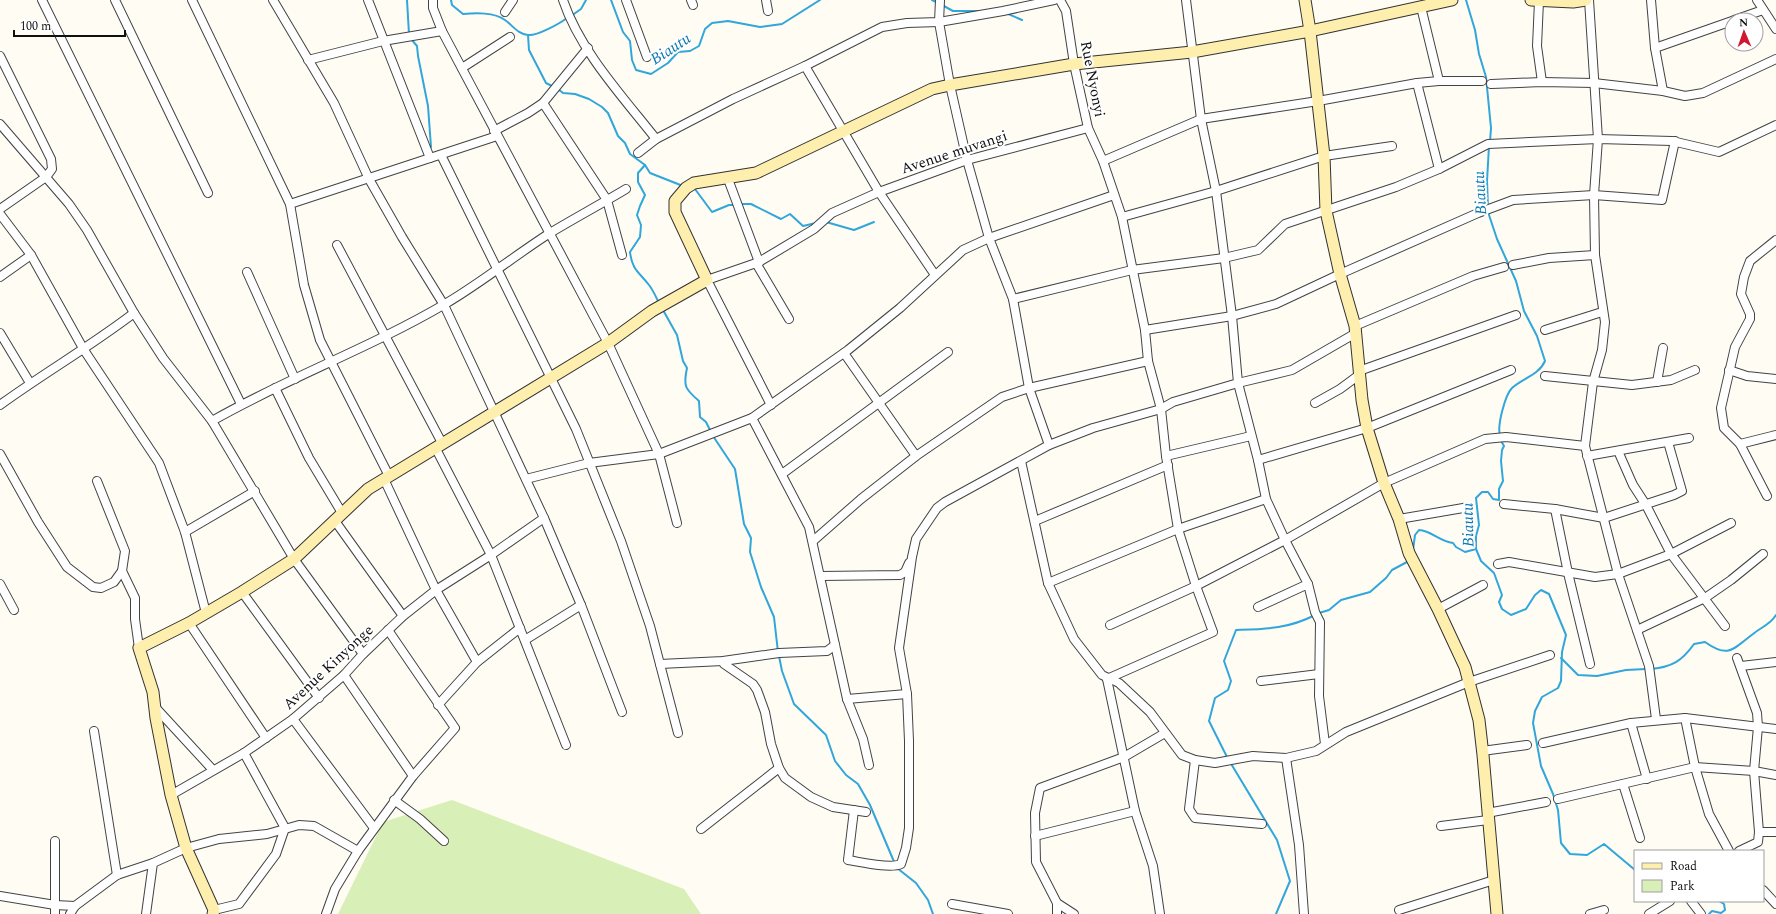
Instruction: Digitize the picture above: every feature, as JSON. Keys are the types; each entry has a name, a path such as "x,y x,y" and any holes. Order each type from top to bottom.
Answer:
{"street":[{"path":"42,0 241,404"},
{"path":"115,0 208,194"},
{"path":"192,0 290,204 304,285 320,340 387,477 436,590 477,662"},
{"path":"273,0 334,103 369,179 402,237 444,305 544,518 581,605 622,712"},
{"path":"368,0 430,158"},
{"path":"433,0 433,8 442,31 608,343 659,454 677,523"},
{"path":"505,12 513,0"},
{"path":"564,0 567,10 588,48 602,69 656,139"},
{"path":"626,0 647,57"},
{"path":"766,0 768,11"},
{"path":"638,153 656,139 733,99 805,66 882,27 907,23 940,22 1054,0"},
{"name":"Rue Nyonyi","path":"1060,0 1066,11 1074,64 1088,128 1103,161 1122,217 1145,330 1148,361 1162,410 1166,456 1178,529 1196,586 1213,632 1107,679"},
{"path":"1186,0 1201,119 1216,191 1232,316 1238,382 1258,460 1266,499 1308,584 1320,622 1319,696 1325,744"},
{"path":"1305,0 1324,156 1326,211 1340,274 1356,329 1359,373 1367,428 1384,483 1399,519 1411,557 1438,609 1464,667 1469,682 1479,720 1497,914"},
{"path":"771,405 707,280 675,212 675,202 686,188 694,183 756,173 844,130 932,90 950,84 1074,64 1192,52 1310,32 1452,0"},
{"path":"1542,82 1537,46 1535,1 1587,0 1598,139 1594,195 1595,255 1602,312 1605,322 1602,350 1593,382 1585,446 1618,574 1650,670 1656,720"},
{"path":"1651,0 1655,48 1664,91"},
{"path":"1757,0 1776,29"},
{"path":"940,3 940,22 950,84 967,160 989,238 1013,299 1029,388 1049,445"},
{"path":"1422,7 1439,81"},
{"path":"1757,12 1763,10"},
{"path":"1655,48 1724,23"},
{"path":"308,60 383,41 442,31"},
{"path":"462,68 510,37"},
{"path":"290,204 441,155 496,133 543,103 588,48"},
{"path":"0,56 51,159 52,169 46,177 0,209"},
{"path":"1491,84 1542,82 1594,83 1664,91 1684,96 1703,93 1776,59"},
{"path":"805,66 844,130 879,192 935,275"},
{"path":"1103,161 1201,119 1318,101 1417,83 1439,81 1482,81"},
{"path":"1417,83 1439,169"},
{"path":"543,103 607,200 622,255"},
{"path":"0,124 46,177 87,230 134,313 163,358 212,421 255,491 294,559 363,654"},
{"path":"1013,299 1132,270 1224,258 1258,250 1285,224 1396,187 1439,169 1491,143 1598,139 1675,141 1719,152 1776,125"},
{"name":"Avenue muvangi","path":"707,280 758,262 814,229 832,213 879,192 967,160 1088,128"},
{"path":"1145,330 1232,316 1276,304 1478,213 1513,200 1594,195 1662,200 1675,141"},
{"path":"1122,217 1216,191 1324,156 1392,146"},
{"path":"441,155 499,269 576,429 623,548 650,626 678,733"},
{"path":"728,178 758,262 789,319"},
{"path":"212,421 241,404 330,362 444,305 550,233 626,189"},
{"path":"526,479 589,463 659,454 752,418 844,353 900,308 963,250 989,238 1114,195"},
{"path":"0,214 30,255 84,350 159,463 185,532 206,613"},
{"path":"1767,496 1740,444 1724,428 1721,408 1735,347 1750,320 1750,314 1741,294 1750,261 1776,240"},
{"path":"337,245 385,335 491,555 526,640 566,745"},
{"path":"0,277 30,255"},
{"path":"1513,265 1548,258 1595,255"},
{"path":"854,810 848,860 887,866 896,866 901,864 909,828 909,741 906,694 899,648 916,539 937,508 945,502 1049,445 1094,428 1162,410 1174,402 1238,382 1292,370 1356,329 1473,276 1504,267"},
{"path":"247,272 295,379"},
{"path":"139,648 189,623 294,559 368,489 438,445 552,378 608,343 660,306 707,280"},
{"path":"1544,330 1602,312"},
{"path":"0,405 30,383 84,350 134,313"},
{"path":"1315,404 1340,389 1359,373 1516,315"},
{"path":"0,333 30,383"},
{"path":"1657,382 1663,348"},
{"path":"782,474 948,352"},
{"path":"844,353 916,456"},
{"path":"813,541 861,499 916,456 1002,397 1029,388 1148,361"},
{"path":"1258,460 1367,428 1511,370"},
{"path":"1545,376 1632,385 1671,380 1695,370"},
{"path":"1729,370 1747,376 1776,379"},
{"path":"275,388 339,517 403,616"},
{"path":"752,418 809,527 847,699 869,764"},
{"path":"1740,444 1776,435"},
{"path":"1166,456 1251,436"},
{"path":"1110,625 1196,586 1285,540 1384,483 1485,439 1506,437 1585,446"},
{"path":"1587,456 1689,438"},
{"path":"1504,504 1555,509 1604,518 1674,496 1682,491 1668,442"},
{"path":"1618,451 1633,485 1646,505 1671,554 1725,626"},
{"path":"0,454 38,522 67,567 93,587 101,588 114,582 122,571 126,551 97,481"},
{"path":"1021,460 1048,583 1074,639 1102,675 1107,679 1119,683 1132,693 1150,712 1182,754 1195,760 1215,763 1253,756 1286,758 1316,751 1346,732 1469,682 1550,655"},
{"path":"1035,521 1168,465"},
{"path":"185,532 255,491"},
{"path":"1048,583 1178,529 1266,499"},
{"path":"1399,519 1469,507"},
{"path":"1555,509 1568,573 1590,664"},
{"name":"Avenue Kinyonge","path":"171,795 244,753 292,719 319,698 344,675 363,654 403,616 436,590 491,555 544,518"},
{"path":"1498,564 1509,562 1595,577 1618,574 1671,554 1731,523"},
{"path":"1637,630 1705,598 1731,580 1763,554"},
{"path":"821,576 900,575 905,572 912,557"},
{"path":"122,571 135,598 135,619 139,648 153,692 171,795 186,848 213,912 239,904 276,854 285,828 244,753"},
{"path":"0,584 14,610"},
{"path":"1258,607 1308,584"},
{"path":"1438,609 1483,585"},
{"path":"242,592 319,698"},
{"path":"526,640 581,605"},
{"path":"189,623 266,738"},
{"path":"438,705 477,662 520,628"},
{"path":"326,914 335,888 358,851 394,800 455,728 388,630"},
{"path":"660,664 723,661 778,653 827,650 835,645"},
{"path":"1738,658 1757,713 1758,727 1754,771 1759,832 1758,842 1741,850"},
{"path":"723,661 724,664 753,684 757,690 765,712 768,731 779,768 785,778 811,797 833,807 866,812"},
{"path":"1740,666 1776,662"},
{"path":"1261,681 1319,674"},
{"path":"344,675 413,776"},
{"path":"1107,679 1134,811 1154,866 1159,914"},
{"path":"847,699 906,694"},
{"path":"155,707 213,770"},
{"path":"1685,718 1696,767 1709,814 1728,850"},
{"path":"1543,743 1631,723 1685,718 1776,729"},
{"path":"292,719 374,828"},
{"path":"1631,723 1647,779"},
{"path":"94,731 117,875"},
{"path":"1057,914 1057,903 1036,862 1034,813 1040,788 1124,757 1165,733"},
{"path":"1482,751 1527,745"},
{"path":"1286,758 1299,845 1304,914"},
{"path":"1195,760 1189,808 1195,818 1262,824"},
{"path":"1558,799 1696,767 1754,771 1776,776"},
{"path":"701,828 779,768"},
{"path":"1623,784 1640,838"},
{"path":"394,800 420,819 444,841"},
{"path":"1441,826 1546,802"},
{"path":"1035,836 1134,811"},
{"path":"70,914 75,906 117,875 153,863 186,848 219,839 267,834 299,824 314,826 358,851"},
{"path":"1759,832 1776,832"},
{"path":"55,841 55,914"},
{"path":"146,914 153,863"},
{"path":"1399,910 1494,880"},
{"path":"1764,891 1776,904"},
{"path":"0,896 55,905 75,906"},
{"path":"1648,914 1668,902"},
{"path":"1692,902 1701,914"},
{"path":"1057,903 1074,914"},
{"path":"952,904 1008,914"},
{"path":"1590,914 1604,910"}],"green space":[{"path":"452,800 684,889 701,914 338,914 383,822"}],"waterway":[{"path":"407,0 409,34"},
{"name":"Biautu","path":"451,0 452,5 463,14 479,13 501,17 525,35 532,35 542,32 567,18"},
{"name":"Biautu","path":"571,16 581,9 586,0"},
{"name":"Biautu","path":"611,0 623,32 630,41 632,60 636,70 651,74 668,63 678,52 690,51 699,46 705,29 712,23 728,21 760,27 782,24 820,0"},
{"path":"932,0 938,3"},
{"name":"Biautu","path":"1466,0 1486,77 1491,128 1490,142"},
{"path":"942,5 953,11 980,11"},
{"path":"1006,13 1022,20"},
{"path":"528,35 529,50 546,83 554,87"},
{"path":"411,39 417,46 428,106 431,147"},
{"path":"558,89 563,93 575,94 589,99 602,107 608,113 618,136 625,143 630,154 645,165 638,173 638,182 645,195 637,215 641,225 640,237 630,252 634,267 650,287 659,303"},
{"name":"Biautu","path":"1488,208 1487,181 1489,146"},
{"path":"645,165 650,173 683,186"},
{"path":"693,188 712,212 729,205 735,205"},
{"path":"741,204 751,204 781,219 790,214 803,226 816,223"},
{"name":"Biautu","path":"1488,212 1497,239 1516,281 1524,311 1537,336 1545,361 1539,370 1516,385 1509,392 1504,404 1501,418 1499,431 1500,435"},
{"path":"826,222 854,230 874,222"},
{"path":"663,310 677,335 683,361 687,368 685,379 686,387 699,401 700,417 706,422 711,432"},
{"path":"713,436 735,469 744,524 751,538 750,552 761,587 774,617 778,652"},
{"name":"Biautu","path":"1500,439 1504,446 1501,461 1503,481 1499,489 1499,500 1493,499 1488,492 1482,492 1476,498 1479,525 1476,536 1476,549 1481,561 1494,573 1502,595 1499,602 1502,609 1511,615 1526,609 1535,595 1541,590 1549,594 1566,635 1562,652 1561,681 1558,688 1542,697 1535,711 1533,723 1541,766 1558,810 1561,843 1570,854 1587,855 1604,844 1634,869"},
{"path":"1413,550 1415,535 1419,530 1428,532 1453,543 1456,547 1465,552 1476,549"},
{"path":"1319,613 1329,610 1341,600 1370,592 1386,578 1392,570 1408,560"},
{"path":"1228,759 1209,721 1215,698 1228,690 1231,681 1224,661 1236,630 1267,629 1286,626 1315,615"},
{"path":"1651,669 1671,665 1681,659 1694,644 1705,642 1713,647 1725,651 1735,648 1768,624 1776,615"},
{"path":"779,656 782,671 794,704 826,735 835,761 846,775 858,784 870,805 895,864"},
{"path":"1561,658 1578,675 1597,676 1626,670 1646,669"},
{"path":"1230,762 1277,840 1290,881 1276,914"},
{"path":"897,868 916,883 928,900 933,914"},
{"name":"Biautu","path":"1709,914 1712,911 1721,913 1725,910 1724,904 1721,902"}]}
